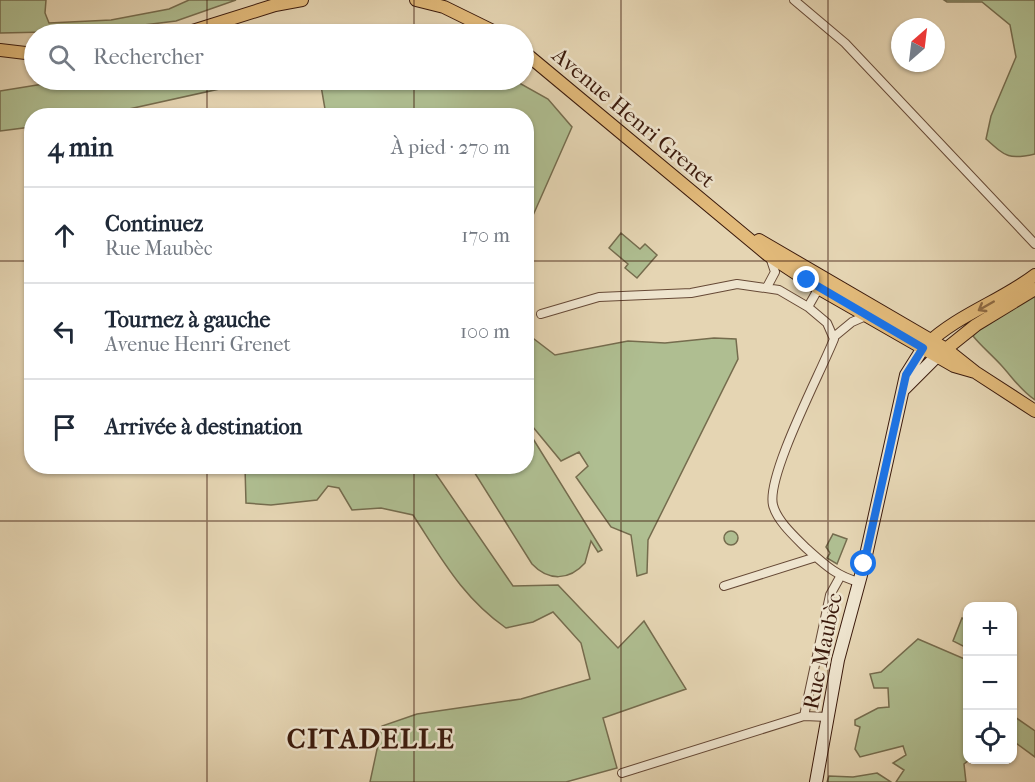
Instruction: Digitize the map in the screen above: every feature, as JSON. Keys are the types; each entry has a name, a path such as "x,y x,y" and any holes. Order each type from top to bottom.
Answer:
{"main road":[{"path":"416,0 468,17 481,24"},
{"path":"215,24 275,5 299,1"},
{"path":"236,24 299,1"},
{"path":"0,50 24,53"},
{"path":"0,59 24,61"},
{"name":"Avenue Henri Grenet","path":"534,60 768,255 927,344"},
{"name":"Avenue Henri Grenet","path":"717,214 868,315 927,344"},
{"path":"1035,275 927,344 942,353 954,366 975,372 1035,411"},
{"path":"904,389 976,325 1035,289"},
{"name":"Rue Maubèc","path":"816,782 838,660 859,582 904,389 911,365 927,344"}],"street":[{"path":"794,0 845,43 1035,244"},
{"path":"767,287 775,267 768,255"},
{"path":"541,314 599,297 691,293 737,284 767,287 808,307 827,323 835,336"},
{"path":"808,307 822,284"},
{"path":"859,582 840,577 816,557 782,520 774,508 771,497 777,471 835,336 852,322 868,315"},
{"path":"724,586 816,557"},
{"path":"804,716 830,595 840,577"},
{"path":"622,773 804,716 828,717"}],"green space":[{"path":"0,0 46,0 45,13 49,23 111,20 169,9 189,0 236,0 176,21 152,24 24,24 24,32 0,33"},
{"path":"944,0 1035,0 1035,154 1019,157 1008,156 986,139 991,116 1016,57 1010,25 982,2 947,2"},
{"path":"24,87 24,90 215,90 134,108 24,108 24,128 0,131 0,91"},
{"path":"322,90 532,90 548,99 572,127 534,213 534,108 325,108"},
{"path":"621,233 640,249 645,244 657,255 637,278 625,268 628,264 609,248"},
{"path":"1035,294 1035,400 973,336 982,326"},
{"path":"714,338 736,339 738,359 648,540 647,573 637,576 631,535 611,527 576,477 588,466 579,452 561,461 534,428 534,339 555,355 628,341 665,343"},
{"path":"534,440 602,550 598,552 591,541 585,563 565,576 545,574 532,564 475,474 534,474"},
{"path":"245,474 436,474 513,586 558,585 618,648 644,621 686,689 603,718 617,768 566,782 370,782 382,726 417,714 521,699 590,679 581,643 553,612 533,622 506,628 465,590 413,515 381,508 352,510 339,488 328,486 317,500 271,505 246,503"},
{"path":"728,531 734,531 738,538 734,545 728,545 724,541 724,535"},
{"path":"833,534 847,539 837,564 827,558 830,553 826,547"},
{"path":"962,618 963,618 963,646 953,641"},
{"path":"918,639 963,658 963,764 966,782 896,782 904,770 893,763 906,755 903,746 860,757 855,749 860,727 855,725 855,720 878,708 889,707 888,688 874,688 870,674 881,672"},
{"path":"1017,718 1035,731 1035,757 1017,744"},
{"path":"877,773 891,782 827,782 829,776 853,777"}],"district":[{"name":"CITADELLE","path":"371,738"}],"route":[{"path":"807,280 923,348 913,360 906,375 864,564"}]}
